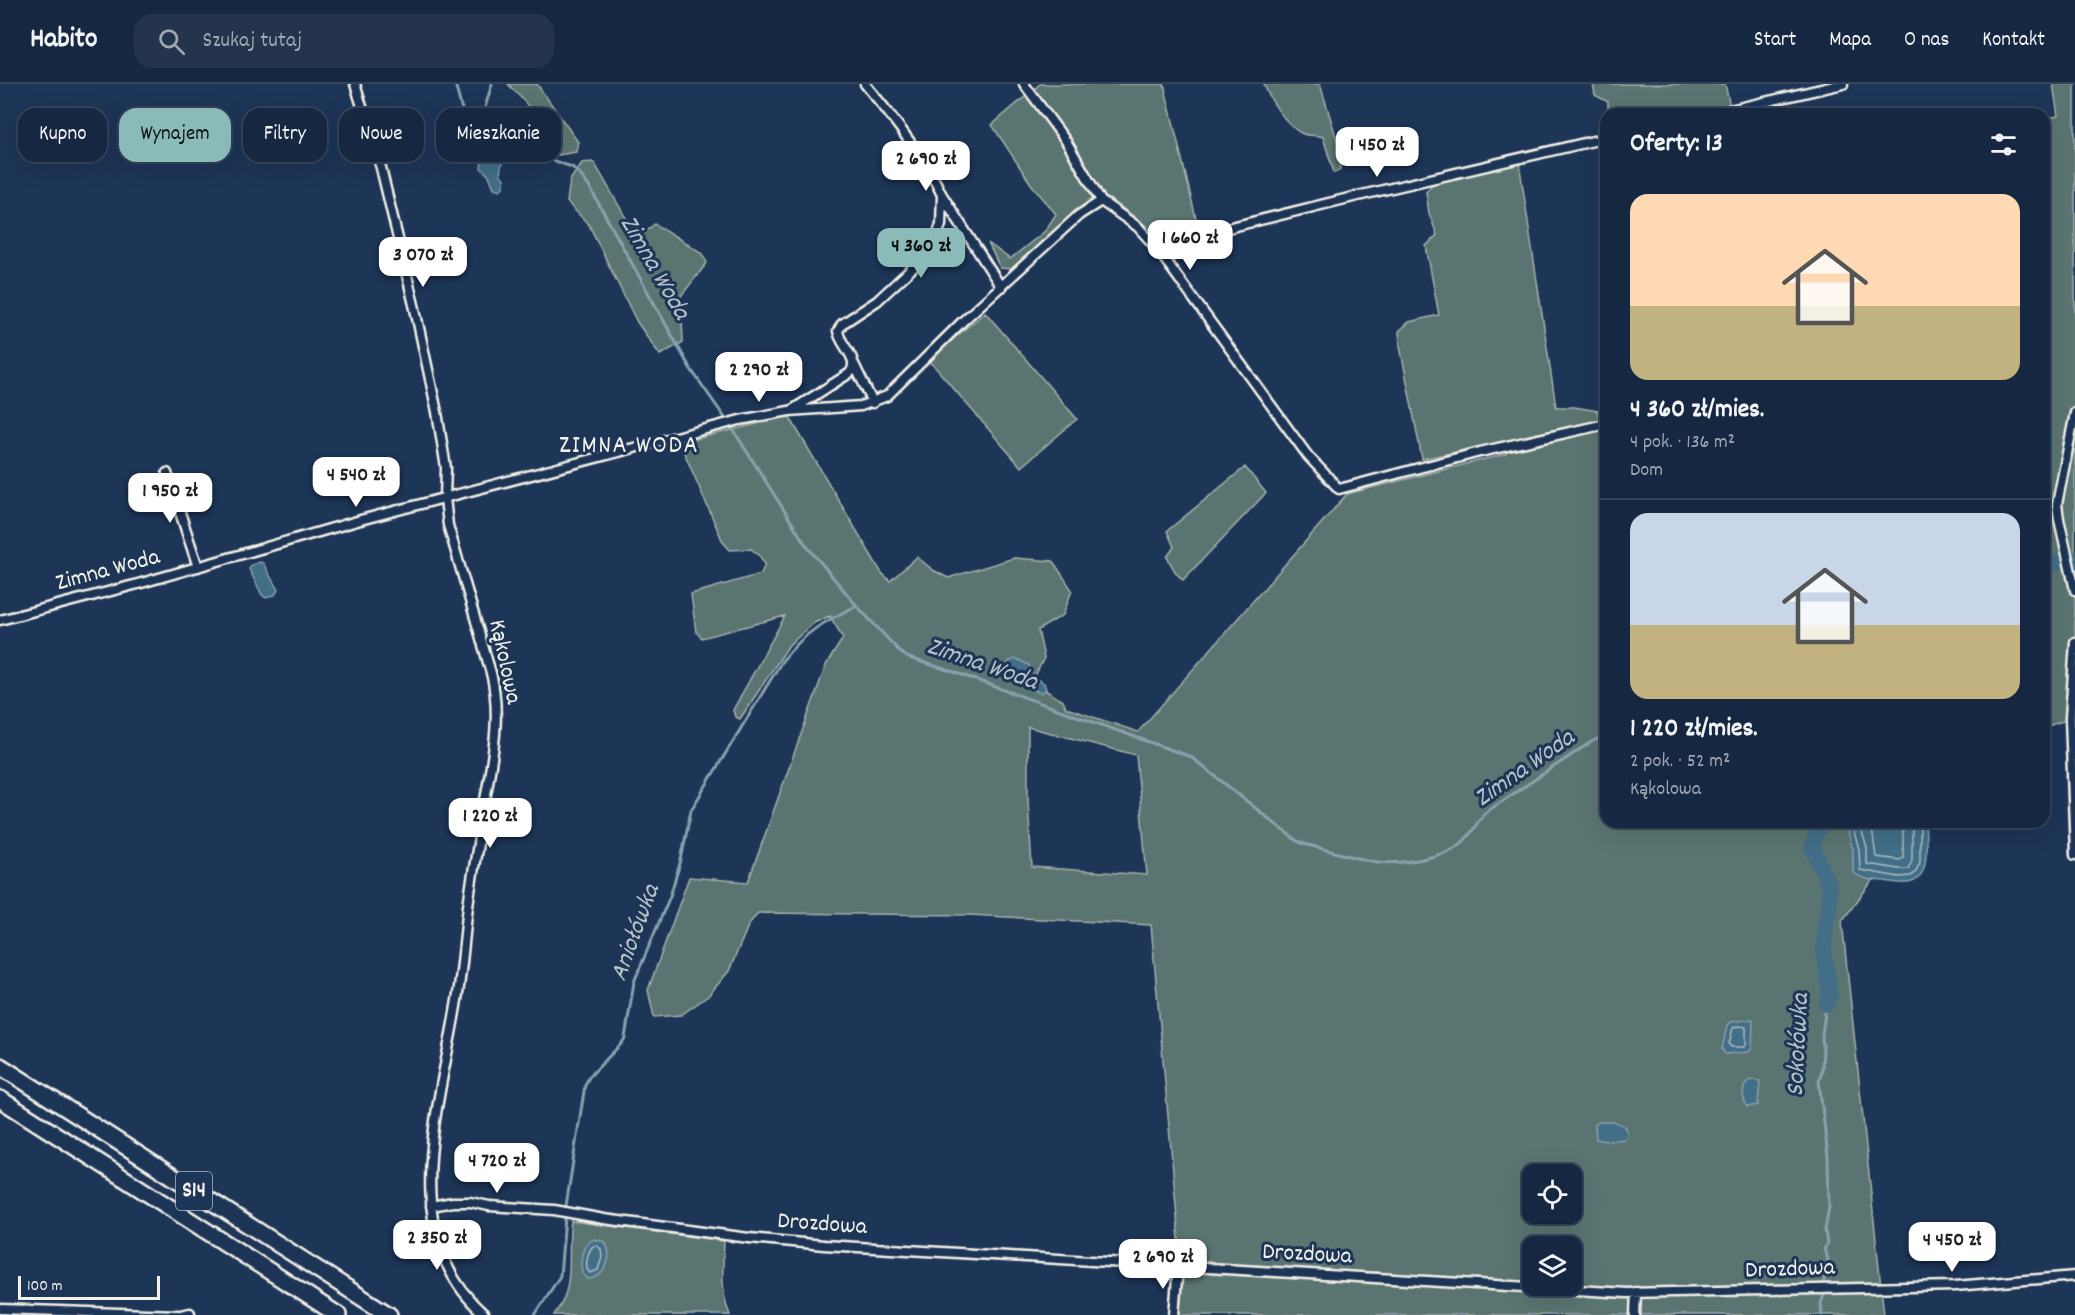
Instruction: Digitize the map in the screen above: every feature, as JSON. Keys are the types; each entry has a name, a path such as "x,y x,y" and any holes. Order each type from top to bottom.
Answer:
{"highway":[{"name":"S14","path":"0,1066 389,1315"},
{"name":"S14","path":"0,1099 338,1315"}],"street":[{"name":"Kąkolowa","path":"355,84 381,168 425,355 444,453 448,525 494,684 497,716 468,906 456,1005 433,1127 431,1206 440,1247 450,1270 464,1292 485,1315"},
{"path":"865,84 920,157 1001,287"},
{"path":"1024,84 1066,141 1101,201 1138,227 1155,246 1308,456 1339,489 1480,452 1600,425"},
{"path":"1738,108 1843,84"},
{"path":"1155,246 1600,139"},
{"path":"873,403 851,355 842,345 838,331 842,324 877,302 933,249 941,224 942,195"},
{"path":"787,412 843,408 873,403 887,396 964,320 1079,215 1101,201"},
{"path":"787,412 850,373 854,369 854,363"},
{"name":"Zimna Woda","path":"0,620 198,567 364,519 740,420 787,412"},
{"path":"2075,413 2057,504 2058,519 2075,590"},
{"path":"167,473 198,567"},
{"path":"2075,642 2070,718 2075,855"},
{"name":"Drozdowa","path":"431,1206 470,1202 784,1242 1179,1267 1636,1292 1955,1286 2075,1276"},
{"path":"1174,1315 1179,1267"},
{"path":"1635,1315 1636,1292"},
{"path":"0,1309 185,1315"}],"green space":[{"path":"508,84 537,84 554,108 530,108"},
{"path":"1040,84 1164,84 1198,227 1195,232 1163,238 1110,199 1093,197 1011,269 1000,268 988,243 1010,259 1045,231 1056,214 1031,184 992,125"},
{"path":"1264,84 1320,84 1342,156 1340,169 1334,173 1323,137 1303,134 1291,126 1275,105"},
{"path":"1593,84 1725,84 1730,106 1720,108 1608,108 1608,102 1595,95"},
{"path":"2053,84 2075,84 2075,717 2050,725 2050,118 2058,116"},
{"path":"561,118 578,142 576,152 561,154"},
{"path":"592,162 633,230 644,232 655,224 702,253 707,263 681,296 683,342 660,355 637,322 589,225 567,202 570,180 582,163"},
{"path":"1519,162 1556,407 1598,411 1599,421 1422,459 1399,331 1409,322 1439,315 1426,246 1437,235 1429,213 1426,192 1433,183"},
{"path":"985,312 1077,419 1021,467 929,360"},
{"path":"789,416 881,572 890,581 917,557 948,578 1014,558 1053,561 1072,590 1063,615 1038,630 1044,658 1032,682 1063,701 1066,708 1138,732 1347,494 1506,454 1506,452 1600,430 1600,828 1912,828 1842,921 1884,1315 1179,1315 1182,1273 1151,925 969,915 758,913 749,924 729,971 708,996 681,1015 654,1017 648,990 689,877 748,882 826,665 843,638 830,616 814,623 789,645 740,719 735,717 733,710 785,616 702,638 696,632 691,594 761,574 765,564 759,555 751,549 730,550 723,542 680,443","holes":["1028,727 1136,755 1147,875 1032,867 1028,801"]},
{"path":"1245,467 1266,493 1183,580 1167,557 1174,547 1167,531"},
{"path":"571,1221 724,1241 723,1288 730,1315 554,1315 567,1289"}],"water":[{"path":"482,162 502,162 500,174 504,182 500,190 494,188 489,176 481,168"},
{"path":"263,563 278,590 275,595 266,598 262,595 249,569 251,565"},
{"path":"1016,659 1029,665 1033,677 1044,683 1046,689 1041,693 1038,692 1005,671 1010,661"},
{"path":"1847,828 1925,828 1925,865 1918,878 1909,883 1860,877 1853,872 1853,850"},
{"path":"1753,1019 1752,1048 1749,1052 1725,1054 1722,1049 1727,1025 1730,1022"},
{"path":"1760,1081 1758,1105 1747,1107 1743,1091 1747,1082"},
{"path":"1599,1122 1615,1122 1626,1127 1625,1139 1605,1141 1596,1139 1595,1125"},
{"path":"594,1239 605,1242 609,1254 603,1271 594,1278 588,1279 582,1273 581,1258 586,1245"}],"waterway":[{"name":"Zimna Woda","path":"455,84 468,125 477,135 572,167 579,173 590,188 690,368 732,428 806,545 857,606 901,653 909,658 1191,757 1297,841 1378,862 1420,860 1451,850 1468,837 1486,812 1600,738"},
{"path":"485,108 492,84"},
{"name":"Sokołówka","path":"2050,565 2075,559"},
{"name":"Aniołówka","path":"535,1315 560,1276 566,1206 585,1085 589,1077 625,1038 634,982 670,896 681,860 691,810 782,661 799,642 815,629 856,606"},
{"name":"Sokołówka","path":"1820,828 1812,847 1829,885 1829,913 1826,919 1824,953 1830,994 1827,1004"},
{"name":"Sokołówka","path":"1822,1315 1821,1303 1828,1259 1824,1249 1827,1244 1825,1230 1829,1207 1828,1157 1819,1081 1822,1070 1822,1032 1827,1004"}],"district":[{"name":"ZIMNA WODA","path":"629,446"}]}
